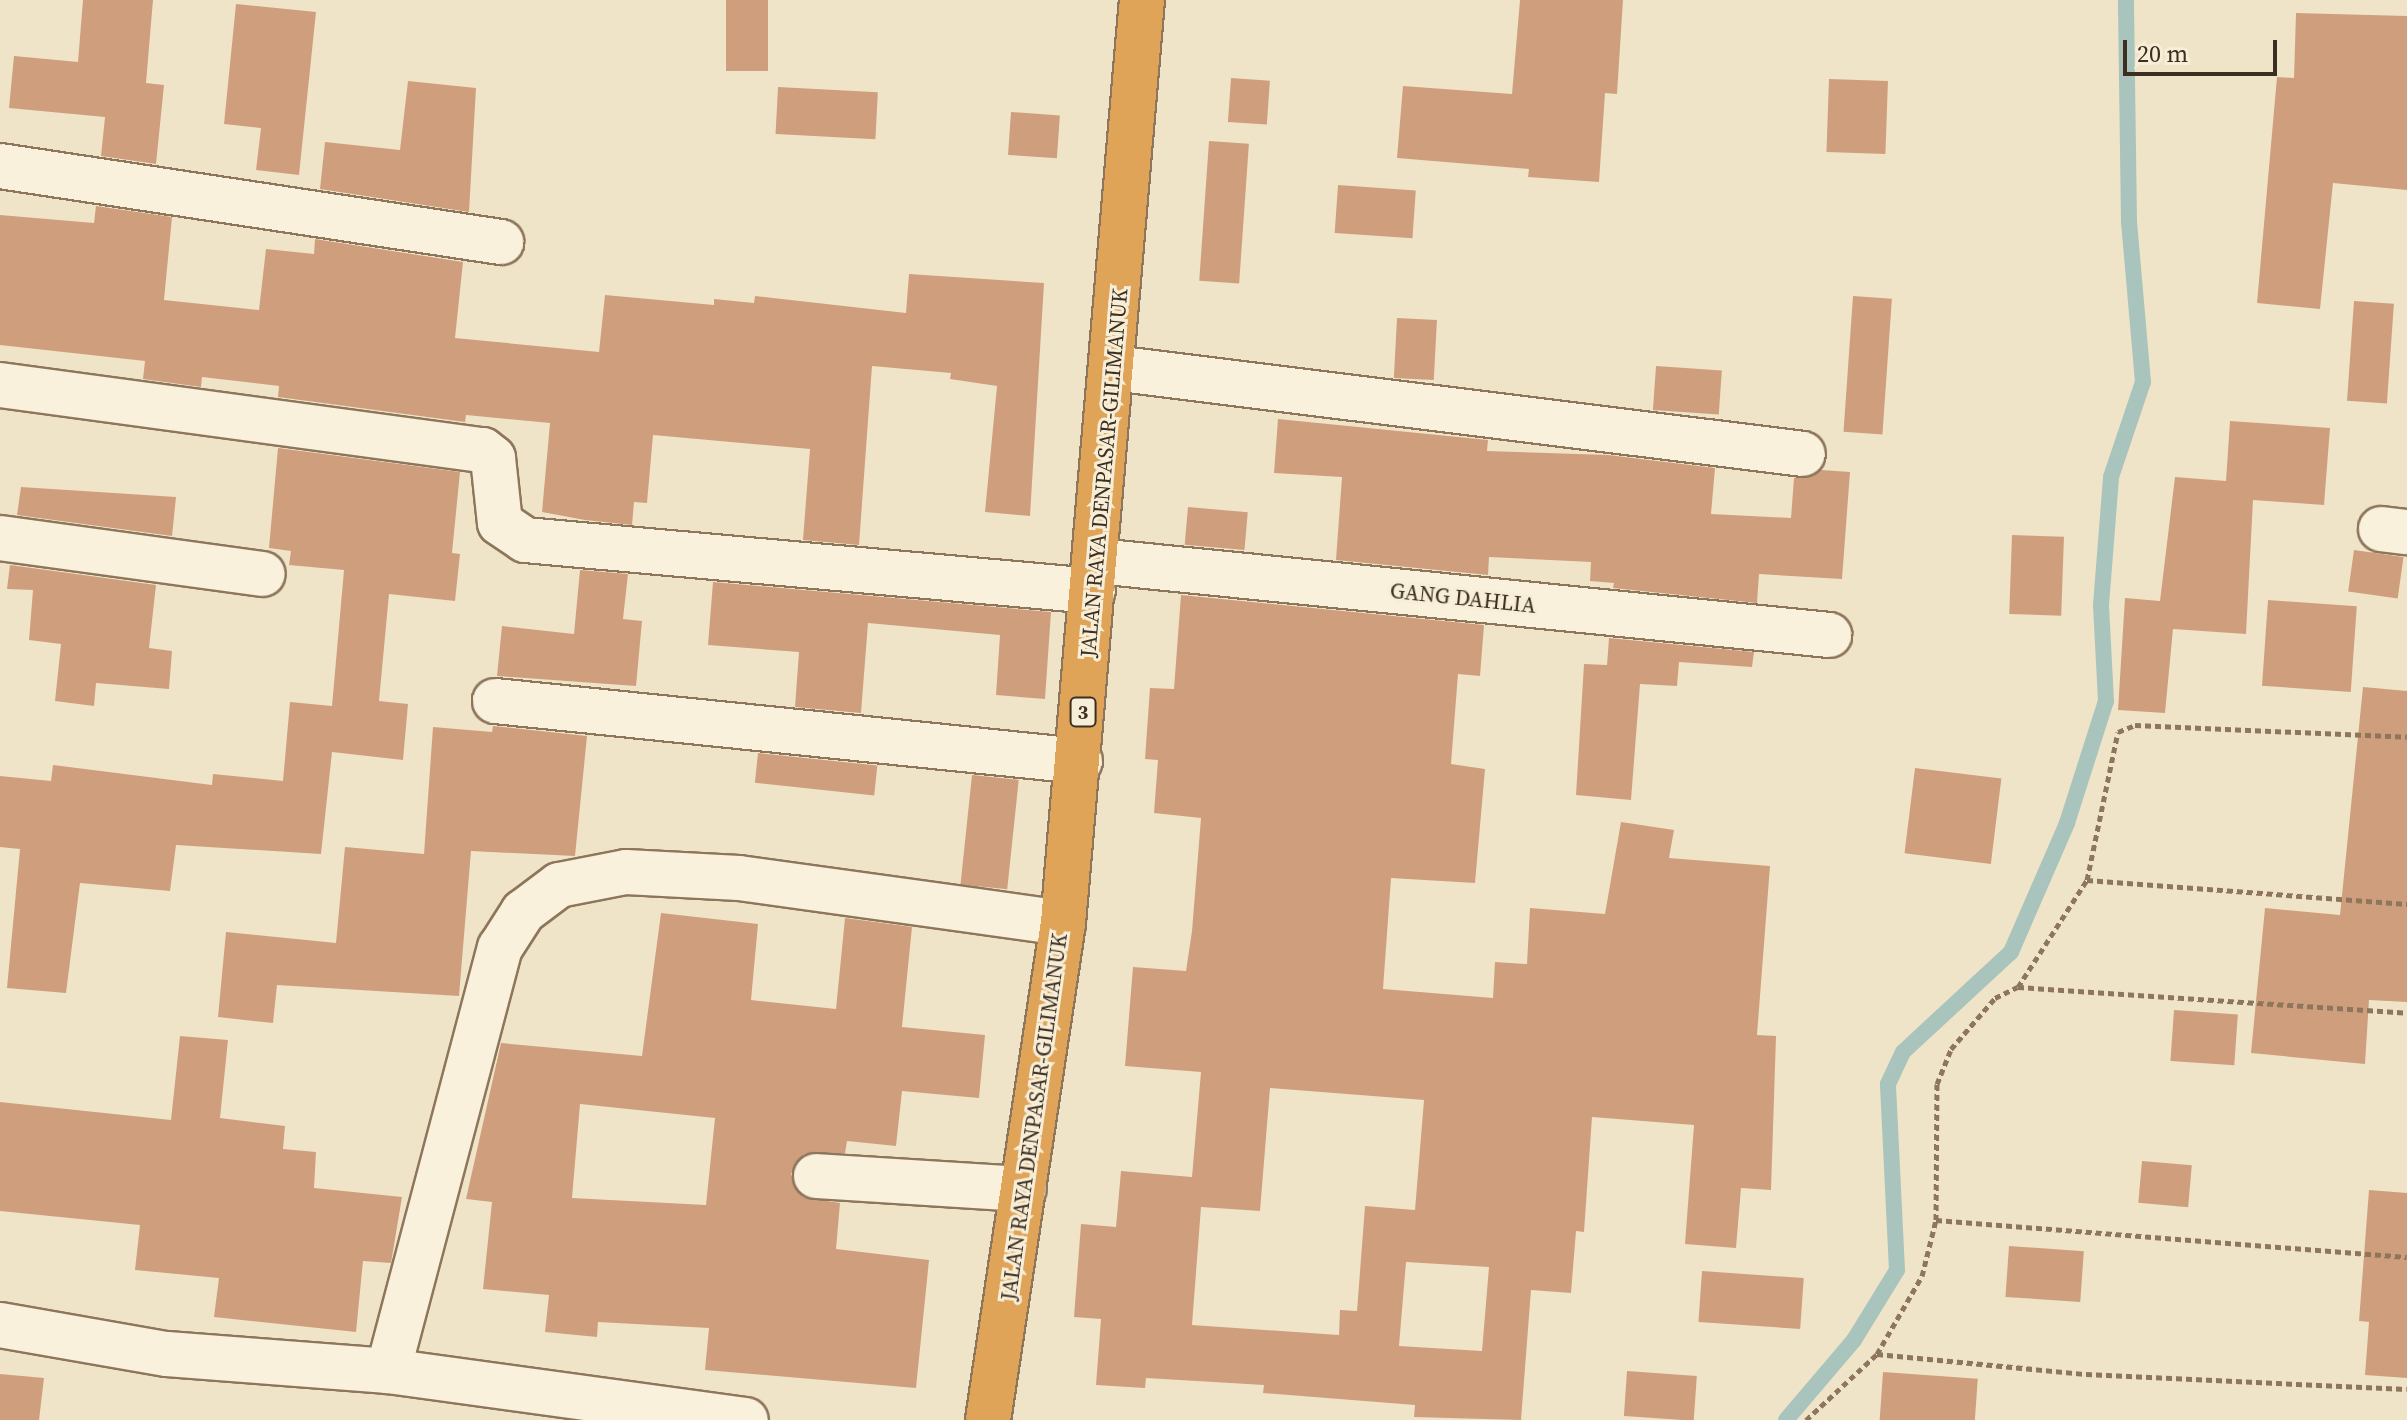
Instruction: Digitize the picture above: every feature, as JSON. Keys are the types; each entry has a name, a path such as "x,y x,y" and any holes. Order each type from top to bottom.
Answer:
{"highway":[{"name":"JALAN RAYA DENPASAR-GILIMANUK","path":"988,1420 1063,923 1080,761 1142,0"}],"street":[{"path":"0,166 501,242"},
{"path":"1113,368 1803,454"},
{"name":"GANG DAHLIA","path":"0,385 483,450 493,458 500,523 525,540 1095,576 1829,635"},
{"path":"0,538 263,574"},
{"path":"495,701 1080,761"},
{"path":"388,1371 500,948 523,912 559,885 626,872 739,878 1063,923"},
{"path":"816,1176 1024,1189"},
{"path":"0,1325 167,1354 388,1371 746,1420"}],"path":[{"path":"2018,987 2087,880 2118,732 2135,725 2407,737"},
{"path":"2087,880 2407,904"},
{"path":"1806,1420 1877,1354 1922,1276 1936,1220 1937,1084 1960,1039 1995,998 2018,987 2407,1013"},
{"path":"1936,1220 2407,1257"},
{"path":"1877,1354 2086,1374 2407,1389"}],"building":[{"path":"83,0 153,0 146,83 164,85 156,164 101,156 105,117 9,108 14,56 78,62"},
{"path":"726,0 768,0 768,71 726,71"},
{"path":"1520,0 1623,0 1617,94 1605,93 1599,182 1528,177 1529,169 1397,158 1403,86 1512,94"},
{"path":"236,4 316,12 299,175 256,170 261,128 224,124"},
{"path":"2296,13 2407,16 2407,190 2333,183 2320,309 2257,303 2277,77 2294,78"},
{"path":"1231,78 1270,81 1267,125 1228,122"},
{"path":"1829,79 1888,81 1885,154 1826,152"},
{"path":"408,81 476,88 469,212 320,189 325,142 400,150"},
{"path":"778,87 878,92 875,139 776,134"},
{"path":"1011,112 1060,115 1057,158 1008,155"},
{"path":"1209,141 1249,144 1239,283 1199,281"},
{"path":"1338,185 1416,190 1412,238 1335,233"},
{"path":"96,206 172,217 164,300 259,310 266,249 314,254 315,239 463,262 455,338 599,352 605,295 714,305 714,299 754,303 755,296 906,313 909,274 1044,283 1030,516 985,512 997,386 950,379 951,373 872,366 859,545 803,540 810,449 653,435 647,503 634,502 632,525 585,520 542,512 550,423 466,415 465,422 278,397 279,386 202,377 201,387 143,379 145,361 0,345 0,215 94,223"},
{"path":"1853,296 1892,299 1882,434 1844,432"},
{"path":"2354,301 2394,304 2387,404 2347,401"},
{"path":"1397,318 1437,320 1434,380 1394,378"},
{"path":"1656,366 1722,371 1719,414 1653,410"},
{"path":"1278,419 1488,440 1487,451 1608,455 1715,468 1711,514 1791,518 1794,478 1822,470 1850,472 1842,579 1759,574 1757,603 1613,588 1614,583 1590,581 1591,562 1489,557 1488,575 1336,560 1342,477 1274,473"},
{"path":"2230,421 2330,428 2324,505 2253,500 2246,634 2173,629 2165,713 2118,710 2125,598 2160,601 2175,477 2226,481"},
{"path":"278,448 460,472 452,553 460,554 455,601 389,594 379,701 408,704 403,760 332,752 321,854 176,845 170,891 80,883 66,993 7,988 20,849 0,847 0,776 51,781 53,765 212,785 213,774 283,781 290,702 332,706 344,570 289,565 291,551 269,548"},
{"path":"21,487 176,497 172,536 17,515"},
{"path":"1188,507 1248,512 1244,550 1185,545"},
{"path":"2012,535 2064,537 2061,616 2009,614"},
{"path":"2354,550 2404,557 2398,599 2348,592"},
{"path":"10,565 156,585 149,648 172,651 169,689 96,683 94,706 55,701 61,644 29,640 33,590 7,589"},
{"path":"580,570 628,574 623,619 642,621 636,686 497,676 502,626 574,634"},
{"path":"713,582 1051,612 1045,699 996,695 1000,635 868,623 861,713 795,707 799,652 708,645"},
{"path":"1181,595 1484,625 1480,676 1458,674 1451,764 1485,769 1475,883 1391,878 1383,989 1493,998 1495,962 1527,964 1530,908 1605,914 1621,822 1674,830 1669,858 1770,866 1757,1035 1776,1036 1771,1190 1741,1188 1736,1248 1685,1244 1694,1125 1592,1117 1584,1232 1576,1231 1571,1293 1531,1290 1521,1420 1414,1417 1415,1405 1263,1393 1264,1385 1146,1378 1145,1388 1096,1385 1101,1319 1074,1317 1081,1224 1116,1227 1121,1171 1192,1177 1201,1072 1125,1066 1133,967 1186,971 1192,931 1201,818 1154,813 1158,760 1145,759 1150,688 1174,689","holes":["1270,1088 1424,1100 1415,1210 1365,1206 1357,1311 1340,1310 1339,1335 1192,1325 1201,1207 1260,1211","1406,1262 1489,1267 1482,1351 1399,1346"]},
{"path":"2268,600 2357,606 2351,692 2262,686"},
{"path":"1609,638 1754,652 1752,667 1679,662 1677,686 1640,684 1631,800 1576,795 1584,664 1607,665"},
{"path":"2363,687 2407,691 2407,1002 2369,1000 2365,1064 2251,1053 2265,908 2340,915"},
{"path":"493,726 587,736 575,856 471,851 459,996 277,985 273,1023 218,1017 226,932 336,943 345,847 424,854 433,727 492,732"},
{"path":"758,753 877,766 874,795 755,783"},
{"path":"1915,768 2001,779 1991,864 1905,853"},
{"path":"972,775 1019,780 1007,889 961,884"},
{"path":"661,913 758,924 751,1000 836,1009 845,918 912,927 902,1027 985,1035 979,1098 902,1091 896,1146 847,1141 845,1153 804,1154 791,1174 803,1197 840,1203 836,1249 929,1260 916,1388 705,1370 709,1328 598,1322 597,1337 545,1332 549,1295 483,1289 492,1202 466,1199 501,1043 642,1056","holes":["580,1104 715,1118 706,1205 572,1198"]},
{"path":"2174,1010 2238,1014 2234,1065 2170,1061"},
{"path":"180,1036 228,1040 220,1118 285,1126 283,1149 316,1152 314,1188 402,1197 391,1263 363,1261 356,1332 214,1317 219,1278 135,1270 140,1225 0,1211 0,1102 171,1120"},
{"path":"2142,1161 2192,1165 2188,1207 2138,1203"},
{"path":"2369,1190 2407,1193 2407,1378 2365,1375 2369,1322 2359,1321"},
{"path":"2009,1246 2084,1251 2080,1302 2005,1297"},
{"path":"1702,1271 1804,1278 1800,1329 1698,1322"},
{"path":"1627,1371 1697,1376 1694,1420 1624,1416"},
{"path":"1883,1372 1978,1379 1975,1420 1880,1420"},
{"path":"0,1374 44,1378 39,1420 0,1420"}],"waterway":[{"path":"1786,1420 1854,1340 1897,1270 1888,1084 1903,1052 2011,952 2067,823 2106,701 2101,605 2111,477 2143,382 2129,222 2126,0"}]}
